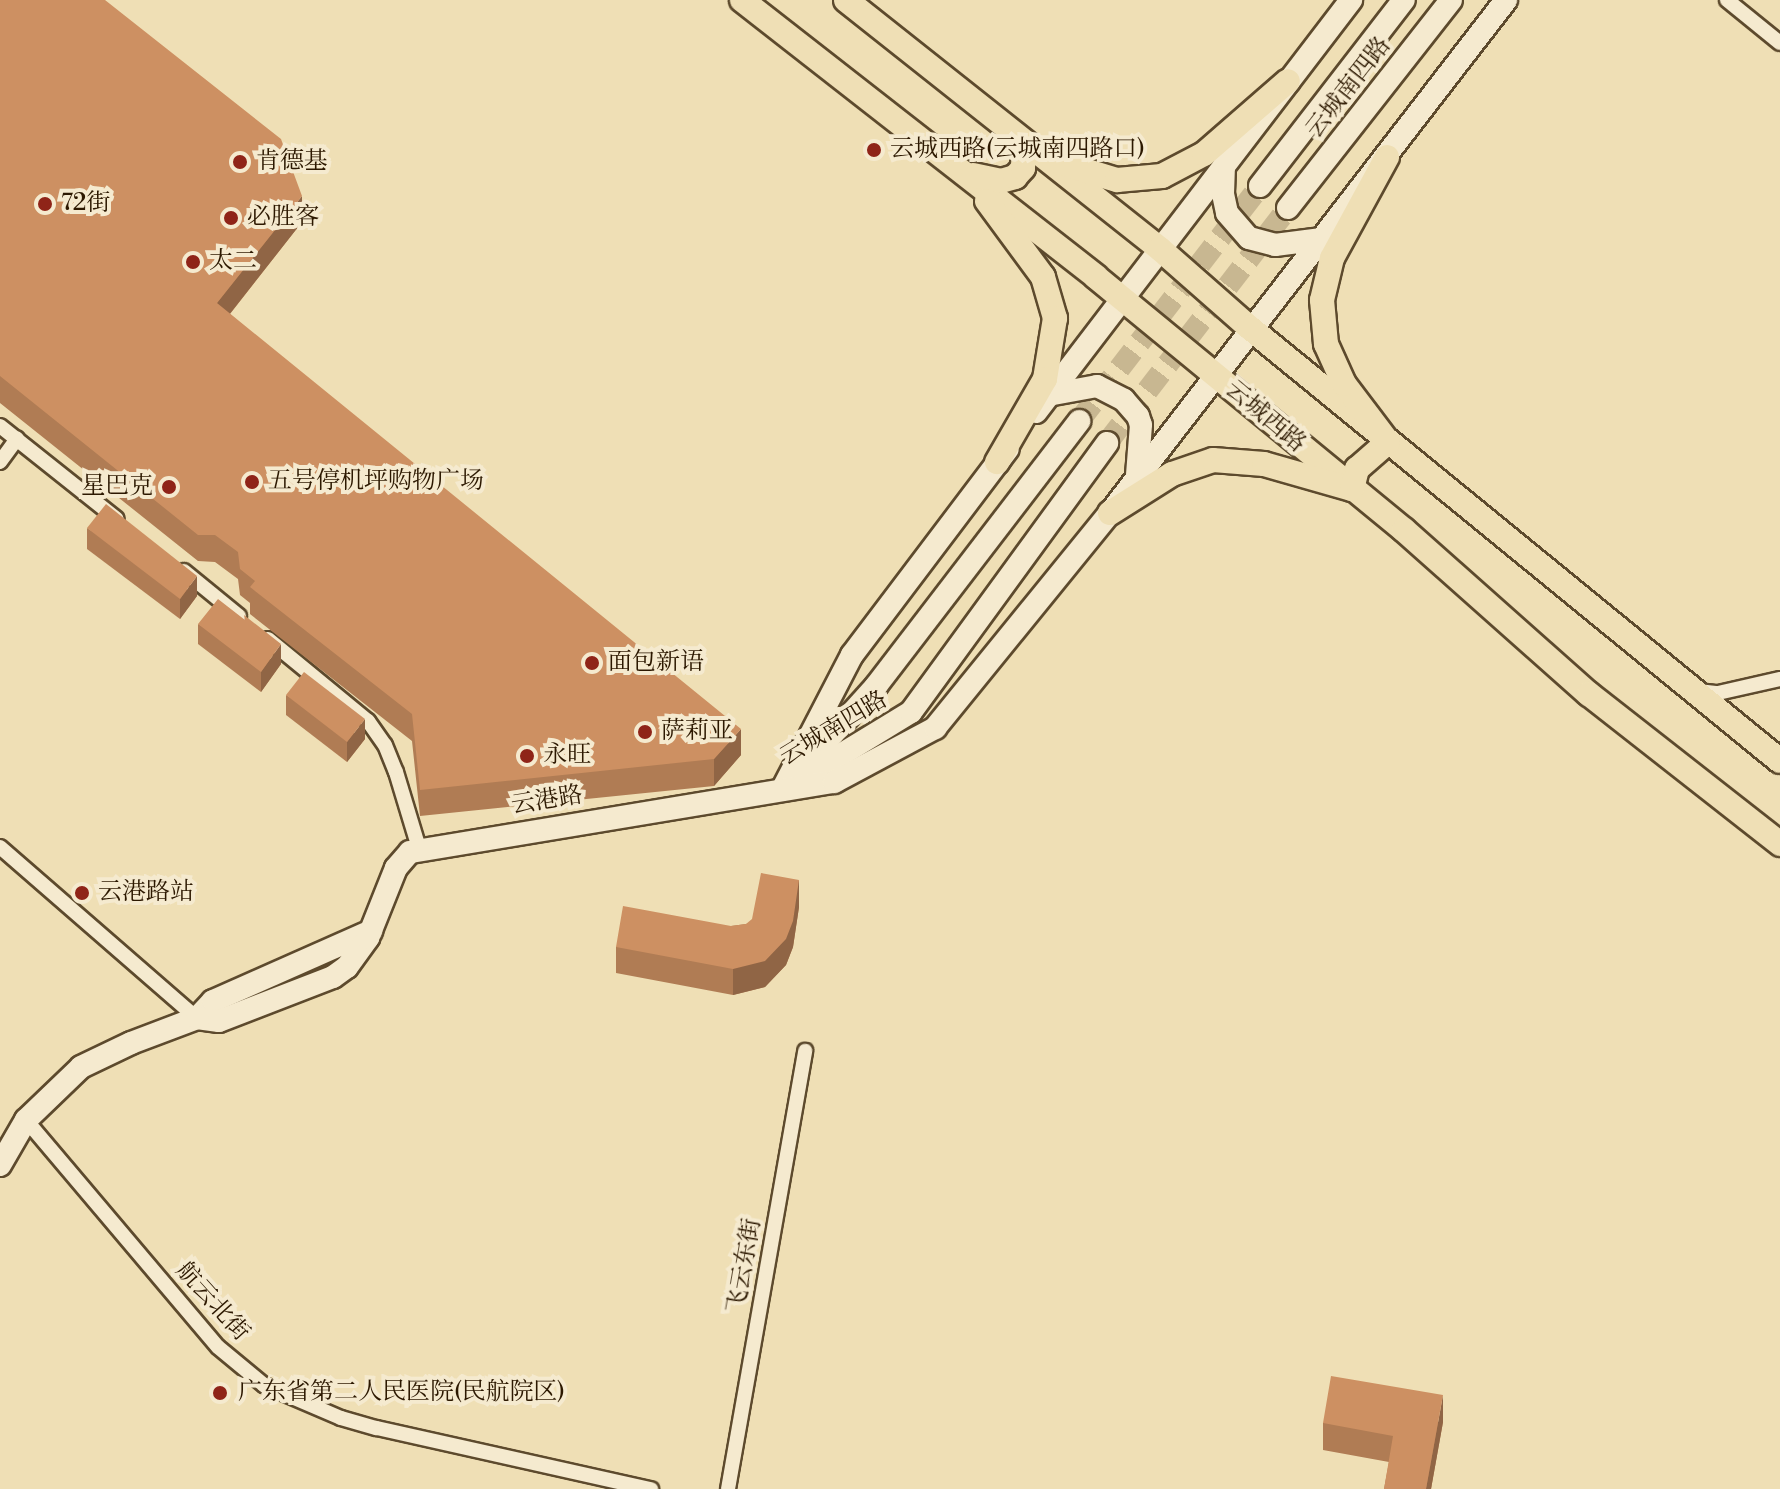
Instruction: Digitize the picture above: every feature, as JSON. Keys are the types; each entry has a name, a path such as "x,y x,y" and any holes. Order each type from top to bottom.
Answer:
{"main road":[{"name":"云城西路","path":"742,0 967,173 1122,299 1404,530 1589,694 1780,844"},
{"path":"846,0 1160,249 1388,442 1780,761"},
{"path":"1024,142 1060,163 1096,175 1147,180 1182,169 1204,154 1288,81"},
{"path":"967,173 1001,181 1015,177 1023,168 1024,142"},
{"path":"1387,157 1332,258 1323,289 1322,320 1326,344 1344,384 1388,442"},
{"path":"967,173 1043,277 1055,318 1045,379 997,462"},
{"path":"1110,513 1172,474 1213,460 1264,464 1352,489 1357,469 1388,442"}],"street":[{"path":"782,790 852,655 1351,0"},
{"name":"云城南四路","path":"1260,186 1404,0"},
{"name":"云城南四路","path":"1288,208 1451,0"},
{"name":"云港路","path":"419,848 834,782 935,728 1136,480 1214,374 1387,157 1506,0"},
{"path":"1727,0 1780,43"},
{"path":"1224,165 1223,194 1227,213 1249,238 1275,245 1322,239"},
{"path":"1048,395 1097,386 1124,400 1138,416 1141,425 1136,480"},
{"name":"云城南四路","path":"782,790 876,686 1079,421"},
{"path":"0,426 127,527"},
{"path":"0,462 17,439"},
{"name":"云城南四路","path":"782,790 911,712 1107,443"},
{"path":"0,1138 26,1120 81,1067 131,1043 197,1018 213,1001 371,931 396,868 403,857 419,848 396,772 385,745 368,721 176,565"},
{"path":"1694,690 1718,693 1780,679"},
{"path":"0,847 197,1018"},
{"name":"飞云东街","path":"728,1489 805,1051"},
{"path":"0,1165 26,1120"},
{"name":"航云北街","path":"26,1120 218,1347 264,1385 341,1418 377,1428 651,1489"}],"building":[{"name":"五号停机坪购物广场","path":"0,0 105,0 281,139 302,196 217,303 741,729 714,759 420,790 412,714 250,587 255,581 240,569 238,552 215,535 198,535 0,376"},
{"path":"106,504 197,576 180,599 87,528"},
{"path":"218,599 281,644 261,672 198,624"},
{"path":"304,672 365,719 347,742 286,695"},
{"path":"761,873 799,880 793,921 786,939 765,961 733,969 616,947 623,906 731,926 746,924 752,919"},
{"path":"1331,1376 1443,1395 1426,1489 1384,1489 1393,1436 1323,1423"}],"tunnel":[{"path":"1079,421 1260,186"},
{"path":"1107,443 1288,208"}],"place":[{"name":"云城西路(云城南四路口)","path":"874,150"},
{"name":"肯德基","path":"240,162"},
{"name":"72街","path":"45,204"},
{"name":"必胜客","path":"231,218"},
{"name":"太二","path":"193,262"},
{"name":"五号停机坪购物广场","path":"252,482"},
{"name":"星巴克","path":"169,487"},
{"name":"面包新语","path":"592,663"},
{"name":"萨莉亚","path":"645,732"},
{"name":"永旺","path":"527,756"},
{"name":"云港路站","path":"82,893"},
{"name":"广东省第二人民医院(民航院区)","path":"220,1393"}]}
